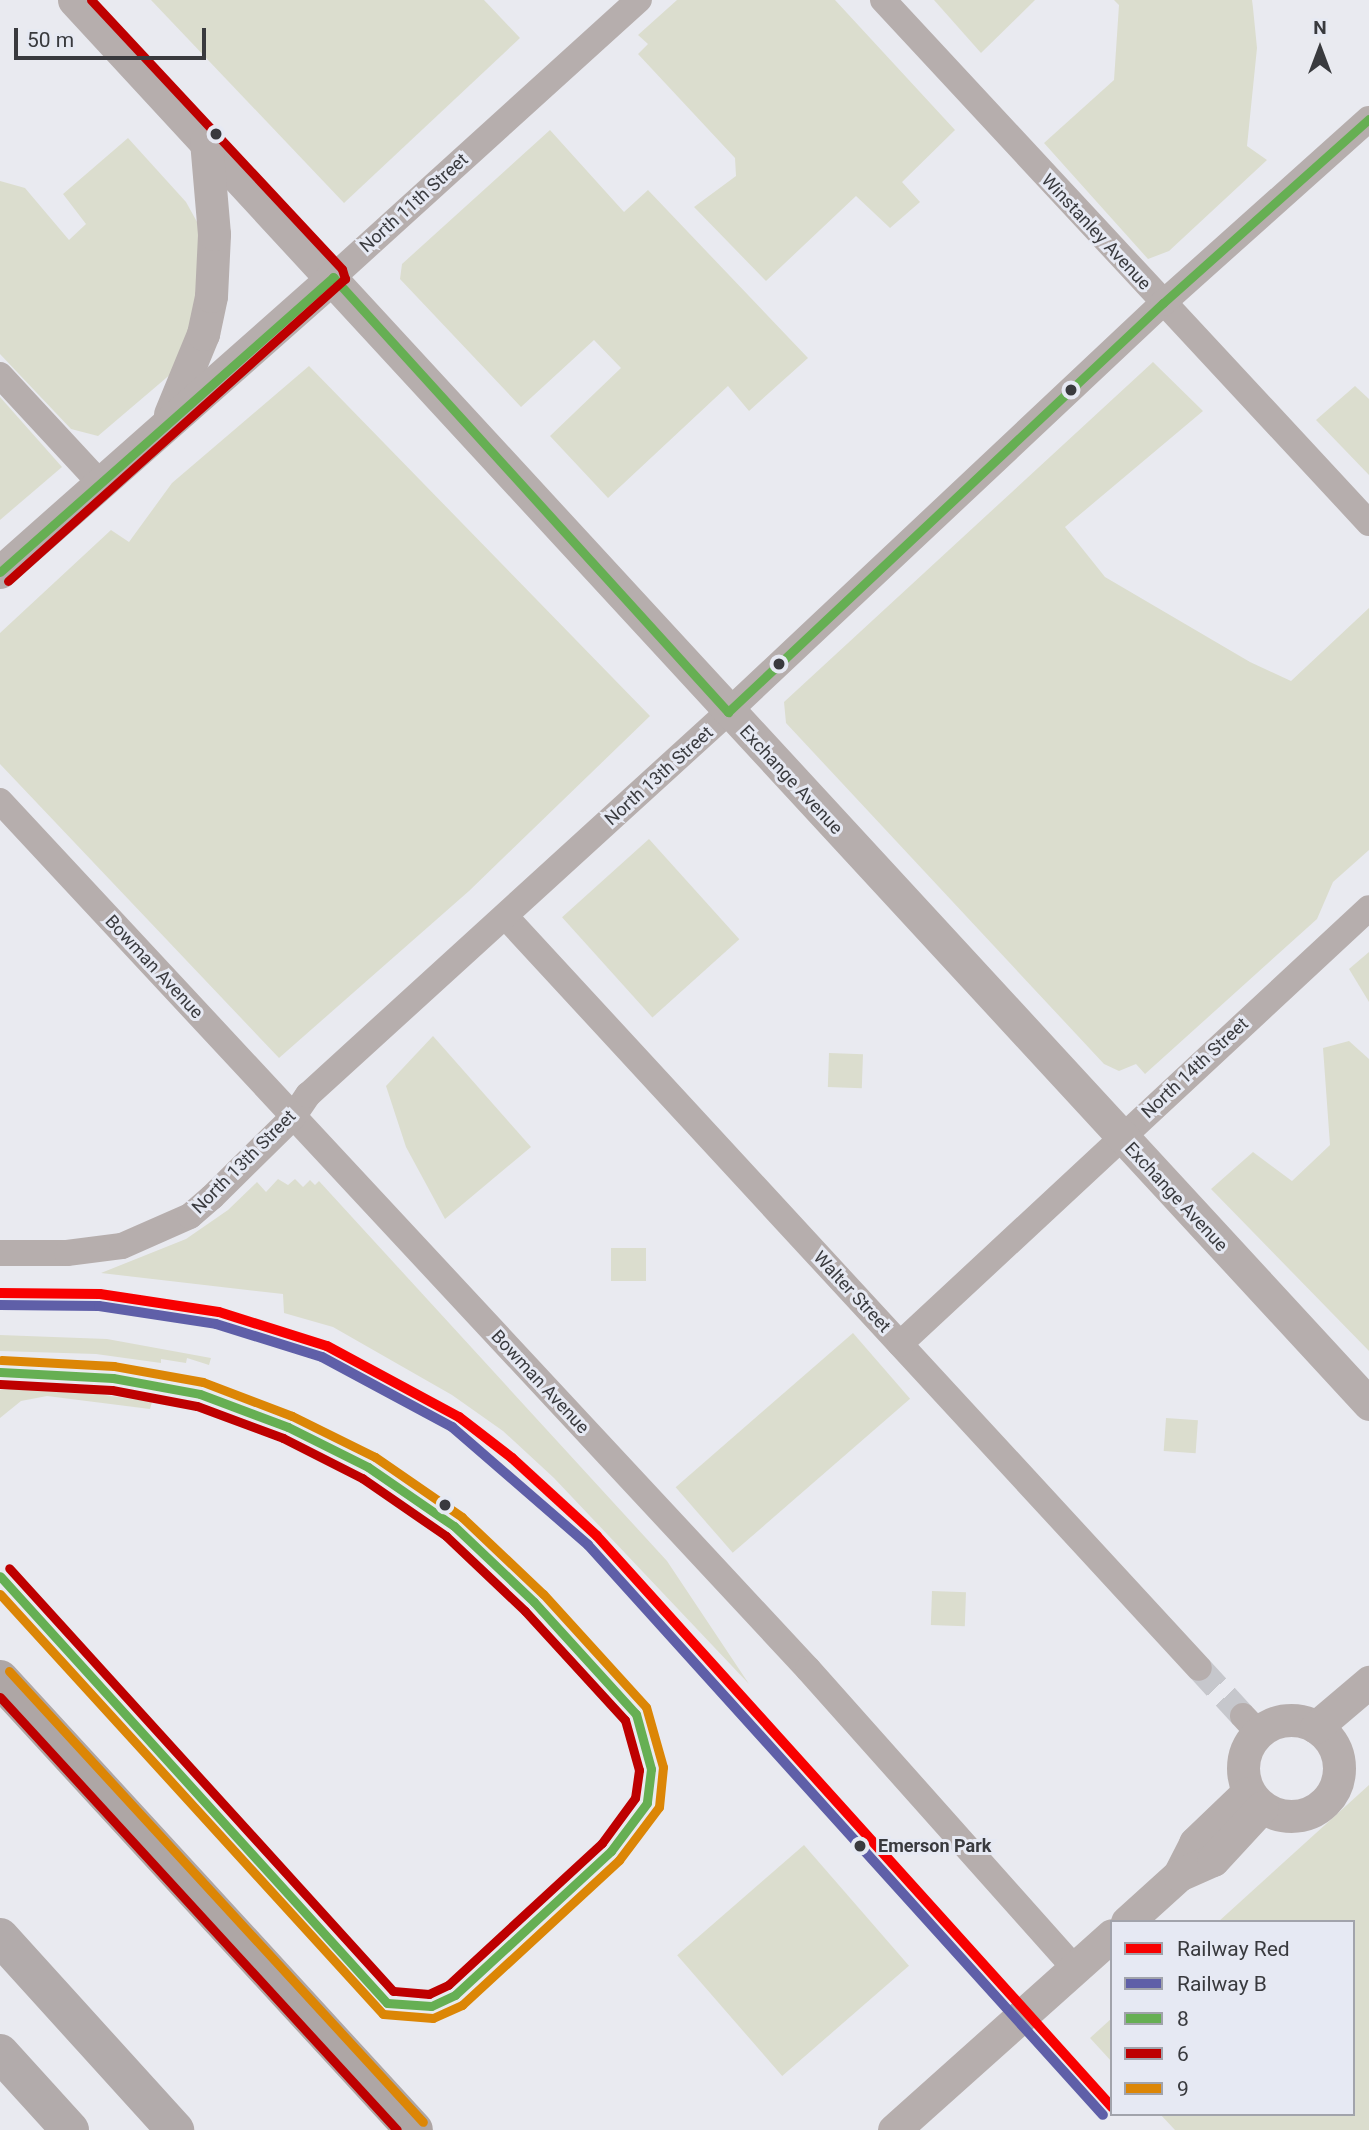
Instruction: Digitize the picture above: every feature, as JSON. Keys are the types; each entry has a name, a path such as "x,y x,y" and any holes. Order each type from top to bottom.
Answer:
{"highway":[{"path":"0,1937 175,2127"},
{"path":"0,2053 47,2116 70,2130"}],"main road":[{"path":"0,1678 414,2130"}],"street":[{"name":"Exchange Avenue","path":"74,0 333,277 728,712 1369,1404"},
{"name":"North 11th Street","path":"0,572 98,481 333,277 639,0"},
{"name":"Winstanley Avenue","path":"883,0 1369,523"},
{"name":"North 13th Street","path":"0,1253 67,1253 122,1246 190,1216 293,1117 308,1095 728,712 1163,303 1369,119"},
{"path":"167,420 203,334 211,296 214,234 206,141"},
{"path":"0,375 98,481"},
{"name":"Bowman Avenue","path":"0,802 808,1669 1074,1968"},
{"name":"North 14th Street","path":"900,1344 1120,1136 1369,908"},
{"name":"Walter Street","path":"505,916 1199,1668"},
{"path":"1326,1735 1369,1682"},
{"path":"1326,1735 1369,1707"},
{"path":"1296,1720 1326,1735 1339,1776 1327,1801 1308,1814 1286,1816 1256,1799 1243,1761 1250,1724 1296,1720"},
{"path":"1129,1920 1179,1875 1213,1860 1256,1799"},
{"path":"894,2130 1110,1937"}],"shaded area":[{"path":"151,0 484,0 520,38 344,203"},
{"path":"677,0 835,0 955,130 902,182 920,202 890,228 856,196 766,281 694,207 736,176 735,158 638,54 648,44 638,35"},
{"path":"934,0 1035,0 981,53"},
{"path":"1114,0 1252,0 1257,48 1247,146 1267,160 1169,251 1148,259 1044,143 1114,80 1119,5"},
{"path":"550,130 624,212 648,190 808,358 749,411 728,386 608,498 550,436 621,368 594,340 521,407 400,279 402,264"},
{"path":"128,138 186,202 217,258 172,373 98,436 71,429 0,354 0,181 25,188 69,240 86,224 63,194"},
{"path":"1153,362 1203,411 1065,527 1105,577 1250,662 1291,681 1369,608 1369,850 1333,882 1317,919 1145,1074 1136,1064 1119,1071 1104,1064 786,723 784,702"},
{"path":"309,366 650,716 469,891 279,1058 0,764 0,633 111,530 129,542 172,483"},
{"path":"1355,386 1369,399 1369,475 1316,420"},
{"path":"0,397 62,467 0,520"},
{"path":"649,839 739,939 652,1018 562,917"},
{"path":"1369,952 1369,1002 1349,969"},
{"path":"433,1036 531,1147 445,1219 406,1147 386,1086"},
{"path":"1349,1041 1369,1059 1369,1351 1211,1189 1253,1152 1292,1181 1330,1145 1323,1048"},
{"path":"829,1053 863,1054 862,1088 828,1087"},
{"path":"278,1179 288,1185 295,1179 303,1187 310,1180 315,1185 319,1181 667,1561 749,1684 554,1478 503,1431 452,1395 333,1327 284,1313 283,1294 101,1273 186,1239 228,1210 257,1182 266,1192"},
{"path":"611,1248 646,1248 646,1281 611,1281"},
{"path":"853,1333 910,1399 733,1553 676,1487"},
{"path":"0,1335 107,1339 211,1358 209,1365 187,1358 186,1363 161,1359 161,1363 96,1354 0,1351"},
{"path":"21,1388 77,1391 152,1402 150,1409 47,1396 21,1401 0,1418 0,1390"},
{"path":"1166,1418 1198,1420 1196,1453 1164,1451"},
{"path":"932,1591 966,1592 965,1626 931,1625"},
{"path":"1369,1785 1369,2130 1175,2130 1162,2116 1355,2116 1355,1920 1220,1920"},
{"path":"804,1845 909,1966 782,2076 677,1955"},
{"path":"1110,2020 1110,2060 1090,2038"}],"tunnel":[{"path":"1199,1668 1243,1716"}],"rail line":[{"name":"Red","path":"0,1293 100,1294 219,1312 327,1346 459,1417 512,1458 597,1536 1110,2105"},
{"name":"B","path":"0,1305 99,1306 216,1324 322,1357 452,1427 588,1545 1103,2115"}],"transit line":[{"name":"6","path":"8,581 345,279 342,269 91,0"},
{"name":"8","path":"728,712 1163,303 1369,119"},
{"name":"8","path":"333,277 728,712"},
{"name":"8","path":"0,572 333,277"},
{"name":"9","path":"0,1594 383,2014 433,2018 462,2005 619,1860 659,1807 663,1767 646,1707 543,1594 462,1517 375,1457 292,1416 203,1382 114,1366 1,1360"},
{"name":"8","path":"0,1372 113,1378 200,1394 288,1427 368,1467 454,1526 534,1602 636,1714 651,1769 647,1803 611,1851 455,1995 431,2006 387,2003 0,1576"},
{"name":"6","path":"0,1384 112,1390 197,1406 283,1438 362,1478 446,1536 525,1611 625,1720 639,1770 635,1798 602,1843 448,1985 429,1994 393,1991 9,1568"},
{"name":"9","path":"9,1671 423,2122"},
{"name":"6","path":"0,1697 397,2130"}],"place":[{"name":"Emerson Park","path":"860,1846"}]}
